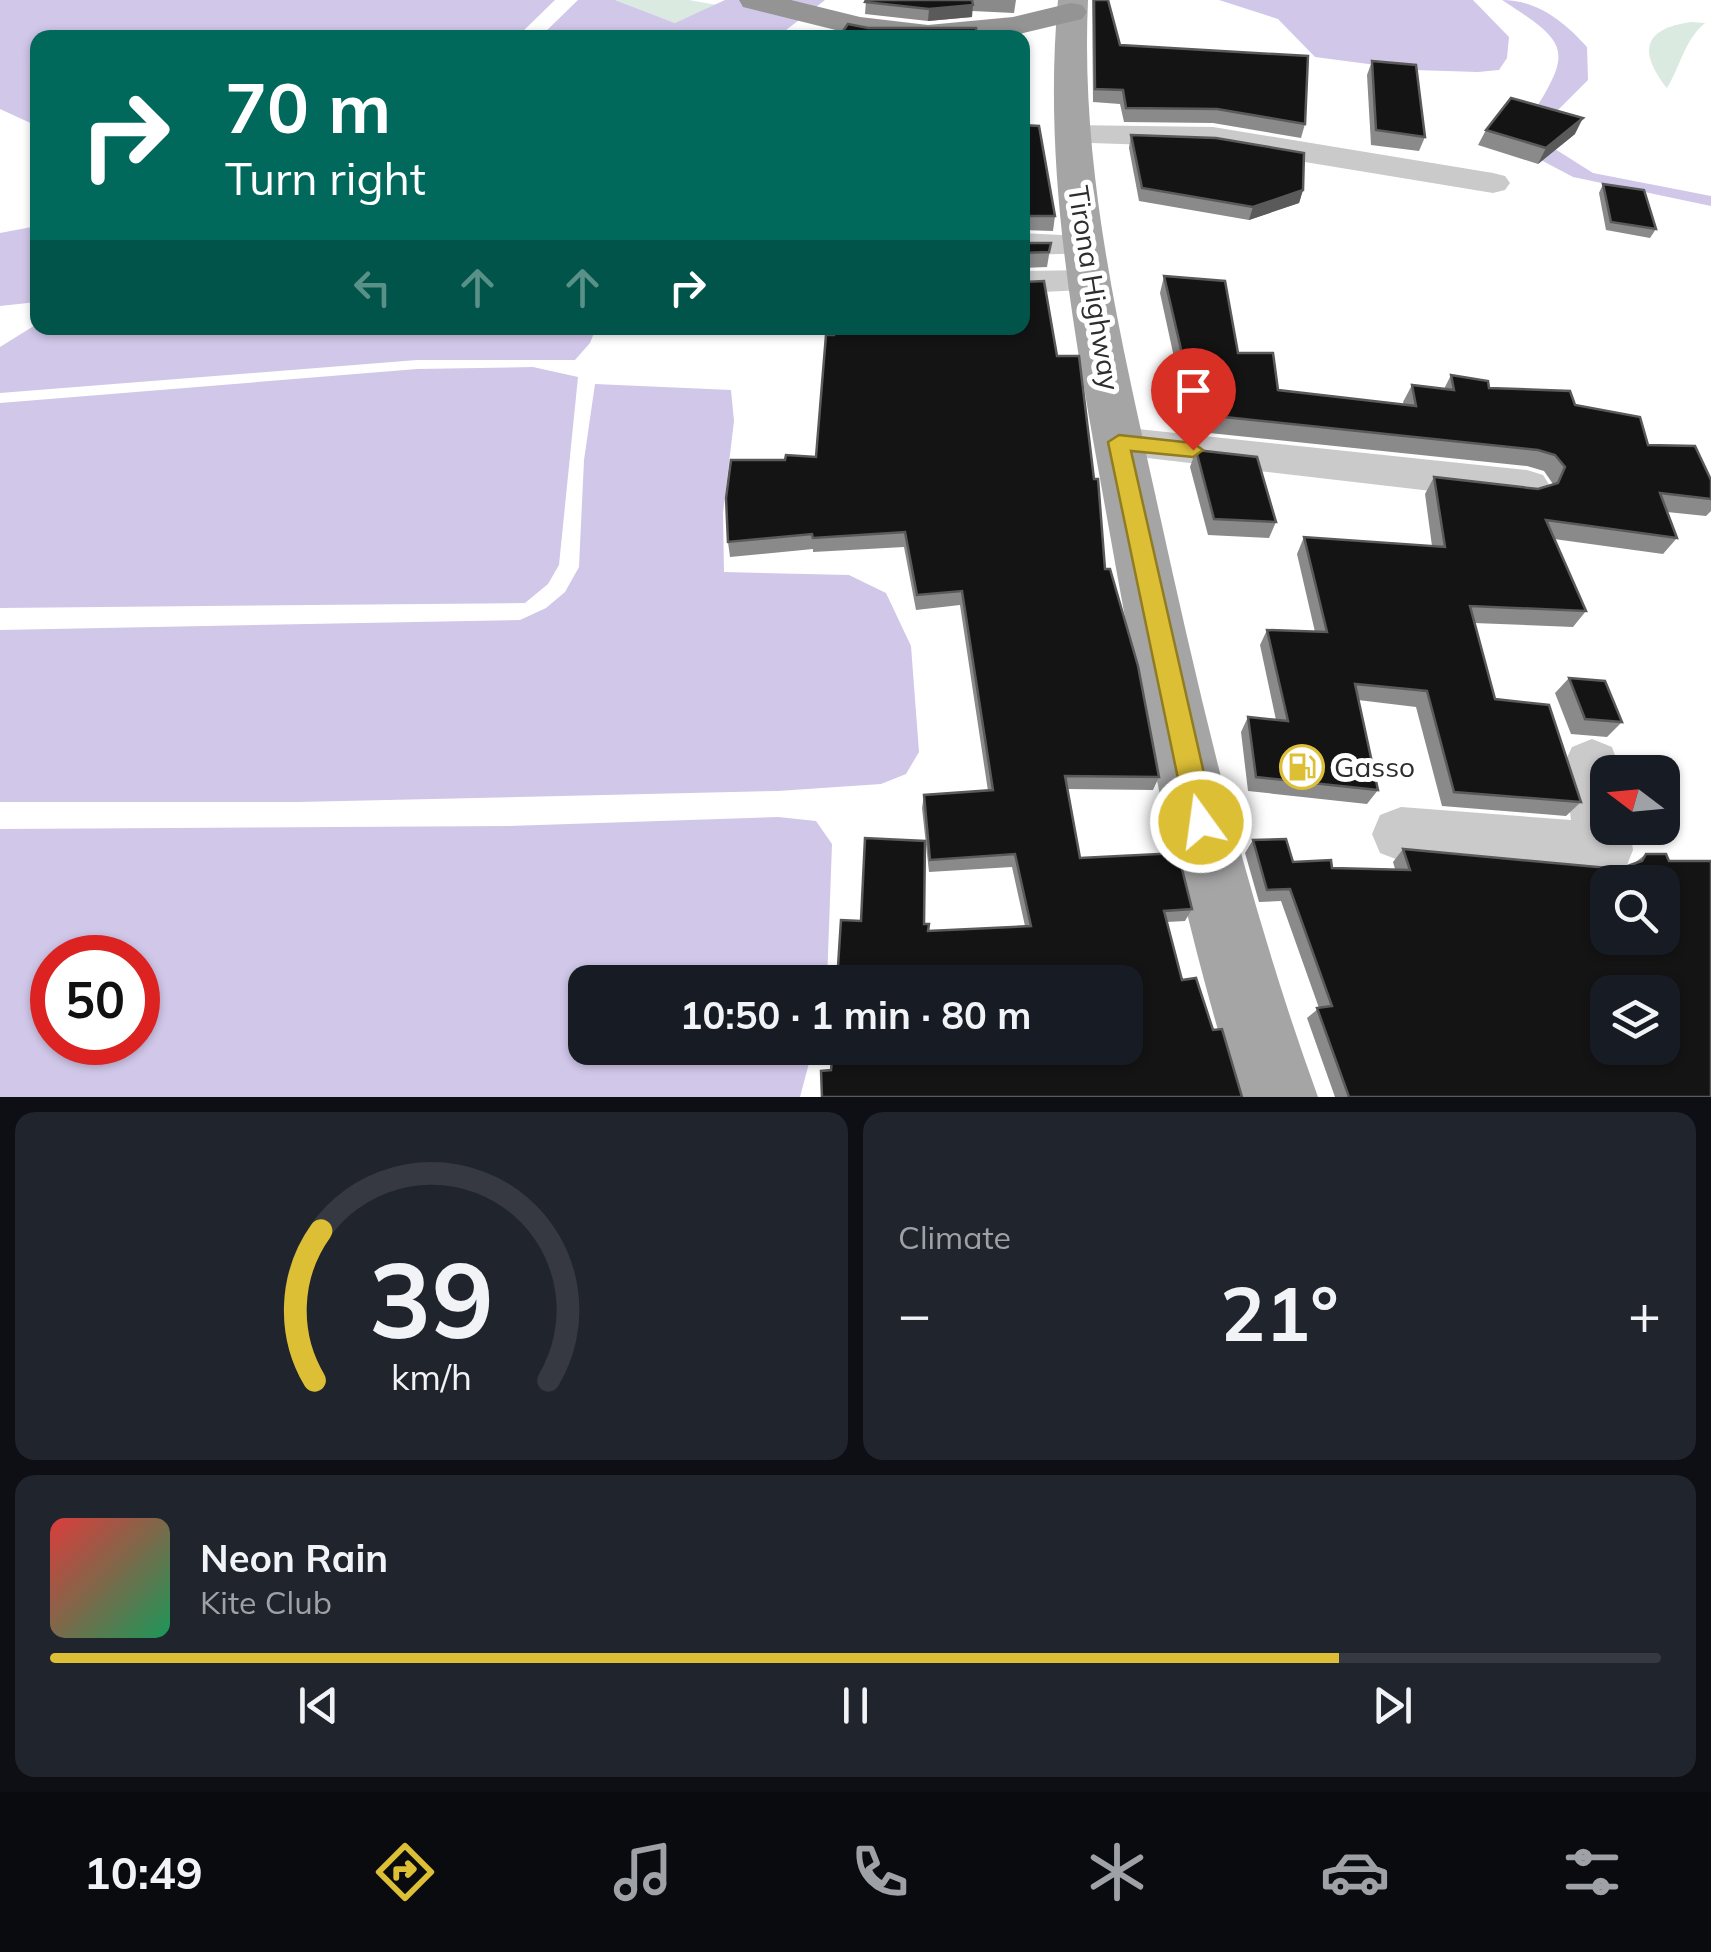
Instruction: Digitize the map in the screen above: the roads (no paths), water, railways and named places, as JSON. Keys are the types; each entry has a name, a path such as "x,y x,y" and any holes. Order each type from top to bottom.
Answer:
{"highway":[{"path":"754,0 840,23 889,30"},
{"path":"979,30 1012,27 1072,6"},
{"path":"1030,46 1067,54"}],"main road":[{"name":"Tirona Highway","path":"1072,6 1067,54 1070,134 1119,442 1140,552 1233,961 1278,1097"}],"street":[{"path":"1070,134 1213,137 1493,183"},
{"path":"1030,246 1088,263"},
{"path":"1030,280 1088,263"},
{"path":"1119,442 1527,486"},
{"path":"1401,834 1604,850 1603,845"}],"place":[{"name":"Gasso","path":"1302,767"}]}
